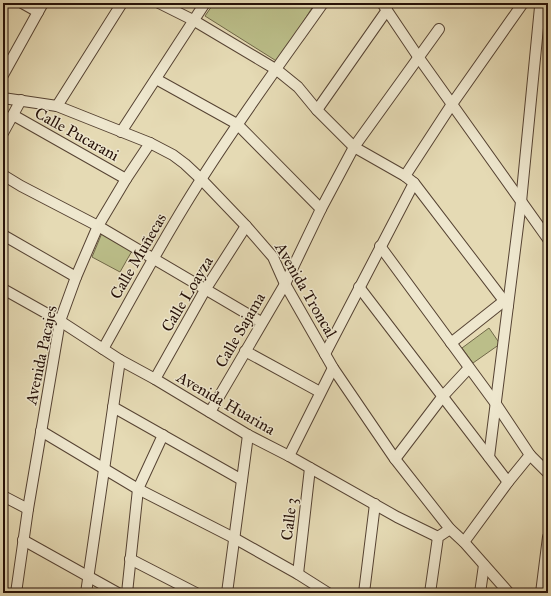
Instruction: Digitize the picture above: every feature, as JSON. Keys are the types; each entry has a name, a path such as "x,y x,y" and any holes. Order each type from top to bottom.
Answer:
{"street":[{"path":"22,3 38,12"},
{"path":"4,69 43,3"},
{"path":"57,106 122,3"},
{"path":"159,3 193,20 277,70 298,87 317,110 354,147 414,182 506,304"},
{"path":"121,132 205,3"},
{"name":"Calle Muñecas","path":"103,349 153,259 201,179 237,124 277,70 323,3"},
{"path":"405,176 452,104 522,3"},
{"path":"317,110 385,6 419,58 548,240"},
{"path":"489,457 506,304 521,202 542,6"},
{"name":"Calle Sajama","path":"210,412 284,284 354,147 439,29"},
{"path":"156,79 237,124 321,210"},
{"name":"Avenida Troncal","path":"3,98 57,106 150,143 173,155 201,179 273,257 284,284 333,368 395,459 450,528 509,593"},
{"path":"3,133 21,100"},
{"name":"Calle Pucarani","path":"13,115 126,179"},
{"name":"Avenida Pacajes","path":"16,593 28,509 60,321 76,277 98,226 126,179 150,143"},
{"path":"3,175 98,226 261,322"},
{"path":"325,354 414,182"},
{"name":"Calle Loayza","path":"154,379 205,290 246,226"},
{"path":"3,235 76,277"},
{"path":"380,246 496,404 530,455 548,473"},
{"path":"359,287 508,482"},
{"name":"Avenida Huarina","path":"3,289 60,321 120,360 248,435 289,456 397,517 438,537"},
{"path":"451,343 506,304"},
{"path":"245,351 320,392"},
{"path":"86,593 120,360"},
{"path":"289,456 333,368"},
{"path":"395,459 443,396 469,368"},
{"path":"113,407 242,480"},
{"path":"41,431 138,488 234,538 298,574 328,593"},
{"path":"127,593 138,488 164,435"},
{"path":"227,593 248,435"},
{"path":"464,542 508,482 530,455"},
{"name":"Calle 3","path":"298,574 310,468"},
{"path":"3,496 28,509"},
{"path":"364,593 375,504"},
{"path":"430,593 438,537 450,528"},
{"path":"541,593 548,537"},
{"path":"23,540 118,593"},
{"path":"130,559 196,593"},
{"path":"480,593 484,565"}],"green space":[{"path":"214,3 315,3 278,62 205,16"},
{"path":"102,233 132,251 120,272 92,257"},
{"path":"489,328 500,344 473,363 462,348"}]}
